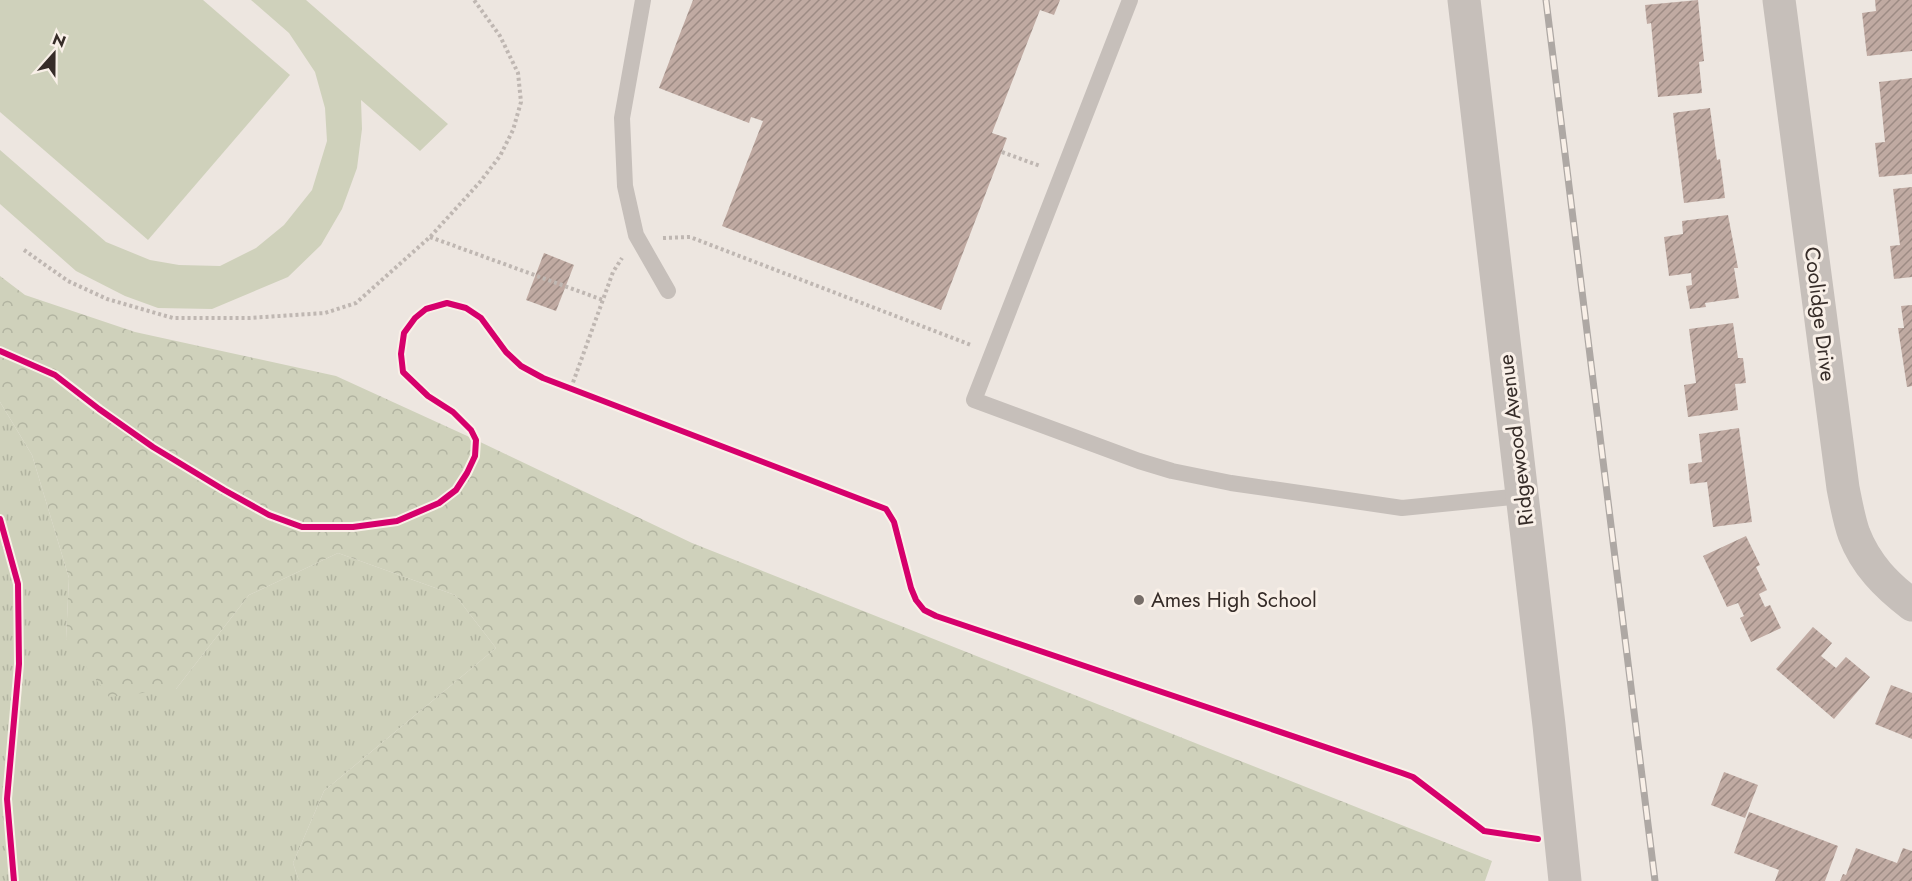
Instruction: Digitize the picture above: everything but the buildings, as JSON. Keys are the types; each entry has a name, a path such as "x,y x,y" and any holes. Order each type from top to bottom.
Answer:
{"street":[{"name":"Ridgewood Avenue","path":"1464,0 1549,725 1565,881"},
{"name":"Coolidge Drive","path":"1779,0 1843,488 1854,533 1867,560 1890,588 1912,605"}],"lane":[{"path":"643,0 622,118 625,186 636,236 668,291"},
{"path":"1130,0 974,400 1139,461 1172,471 1231,483 1402,508 1522,496"}],"path":[{"path":"24,250 68,281 108,299 173,318 249,318 325,313 356,303 430,237 480,182 500,156 513,130 521,102 518,73 500,36 474,0"},
{"path":"1002,152 1040,166 1036,177"},
{"path":"430,237 603,300"},
{"path":"582,392 568,387 614,272 623,256 641,245 665,237 690,237 971,346 975,335"}],"green space":[{"path":"0,0 203,0 290,75 148,240 0,112"},
{"path":"251,0 306,0 448,124 420,151 361,100 362,129 357,168 342,209 321,245 288,277 212,309 158,308 125,296 76,271 0,204 0,150 106,242 150,260 179,265 220,266 256,248 284,225 312,190 327,141 325,108 315,72 289,33"},
{"path":"0,276 25,295 135,332 336,376 692,543 1492,861 1485,881 299,881 293,863 324,791 496,648 455,595 338,553 249,595 176,689 109,697 66,639 69,578 32,455 0,402"},
{"path":"0,402 32,455 69,578 66,639 176,689 249,595 338,553 455,595 496,648 324,791 293,863 299,881 0,881"}],"railway":[{"path":"1546,0 1655,881"}],"cycle path":[{"path":"0,351 55,375 153,447 269,515 302,527 353,527 397,521 439,503 456,490 467,473 475,456 476,440 471,430 453,412 428,396 403,372 401,354 404,333 415,318 426,309 447,303 466,308 481,318 506,352 521,366 543,378 886,509 894,522 916,600 924,610 936,616 1413,777 1484,831 1538,839"},
{"path":"0,519 18,584 19,664 7,799 14,881"}],"place":[{"name":"Ames High School","path":"1139,600"}]}
